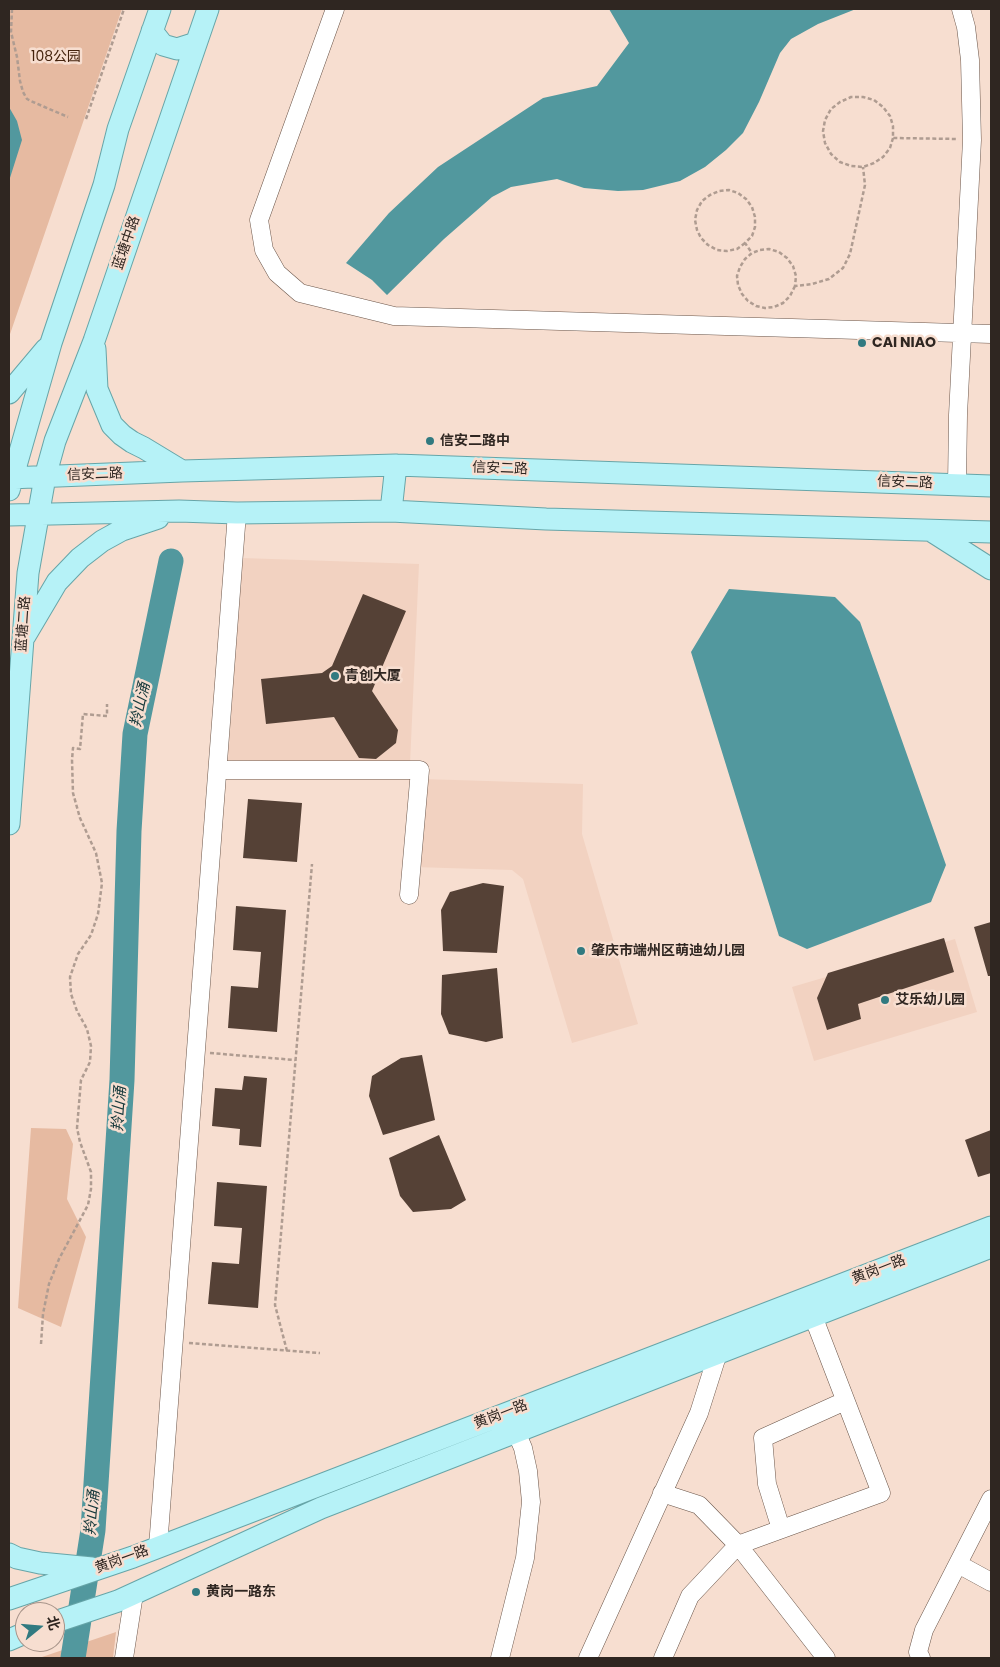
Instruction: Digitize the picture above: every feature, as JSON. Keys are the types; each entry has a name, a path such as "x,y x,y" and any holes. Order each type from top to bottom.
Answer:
{"main road":[{"path":"10,483 51,343 104,185 118,129 160,9"},
{"name":"蓝塘中路","path":"45,477 55,441 94,341 208,9"},
{"path":"152,31 163,45 177,50 196,44"},
{"path":"94,341 97,389 112,425 132,442 182,471"},
{"path":"9,393 51,343"},
{"path":"391,512 396,465"},
{"name":"信安二路","path":"10,483 45,477 396,465 991,486"},
{"name":"蓝塘二路","path":"9,824 28,572 45,477"},
{"path":"23,641 57,582 80,558 102,540 122,530 179,511"},
{"path":"9,515 179,511 237,513 391,512 933,532 991,532"},
{"path":"933,532 991,569"},
{"name":"黄岗一路","path":"65,1618 126,1597 512,1422 991,1227"},
{"name":"黄岗一路","path":"9,1599 133,1557 512,1422 718,1353 991,1247"},
{"path":"9,1554 17,1558 40,1563 97,1569"}],"street":[{"path":"335,9 259,220 264,250 278,273 300,293 394,316 991,334"},
{"path":"957,485 958,415 972,140 970,60 966,27 961,9"},
{"path":"158,1547 237,513"},
{"path":"218,770 420,770 409,895"},
{"path":"663,1658 690,1596 738,1545 881,1492 813,1316"},
{"path":"588,1658 699,1413 718,1353"},
{"path":"781,1529 766,1484 763,1438 846,1401"},
{"path":"500,1658 525,1558 530,1502 528,1471 523,1448 512,1422"},
{"path":"662,1493 699,1505 738,1545 826,1658"},
{"path":"920,1658 918,1652 924,1630 991,1499"},
{"path":"958,1564 991,1582"},
{"path":"124,1658 126,1597"}],"path":[{"path":"12,9 11,32 23,92 27,99 68,117"},
{"path":"86,119 124,9"},
{"path":"851,97 863,97 874,100 890,116 893,126 893,138 890,148 874,164 863,167 851,166 840,162 831,154 825,143 823,131 825,120 831,109 851,97"},
{"path":"893,138 972,140"},
{"path":"795,286 829,279 843,268 850,254 865,185 863,167"},
{"path":"729,190 738,193 746,199 752,207 755,227 752,236 745,244 737,249 717,250 701,238 696,230 695,220 697,210 702,201 719,191 729,190"},
{"path":"745,244 752,253"},
{"path":"769,249 779,252 788,258 796,276 795,286 790,296 783,303 765,308 756,306 748,301 738,285 737,276 744,259 752,253 769,249"},
{"path":"41,1344 43,1314 49,1284 58,1259 88,1205 91,1189 90,1172 77,1128 81,1080 90,1062 92,1046 87,1029 77,1011 71,994 70,977 78,954 91,935 98,914 102,883 96,853 80,818 72,793 72,760 73,748 80,749 83,714 107,716 108,704"},
{"path":"286,1351 275,1305 312,864"},
{"path":"196,1052 295,1060"},
{"path":"174,1342 320,1353"}],"shaded area":[{"path":"242,558 419,564 410,764 228,760"},
{"name":"肇庆市端州区萌迪幼儿园","path":"422,779 583,784 582,834 638,1024 572,1043 523,879 512,870 414,867"},
{"name":"艾乐幼儿园","path":"955,939 977,1012 814,1061 792,987"}],"green space":[{"name":"108公园","path":"9,9 122,9 9,337"},
{"path":"31,1128 66,1129 73,1144 67,1199 86,1237 61,1327 18,1308"},
{"path":"116,1632 113,1658 39,1658 57,1652 65,1652 65,1649"}],"water":[{"path":"609,9 856,9 818,24 791,39 780,53 759,102 743,133 705,167 680,181 643,190 618,191 584,188 557,179 511,187 492,197 444,239 387,295 372,280 346,263 389,213 438,167 543,98 597,86 629,43"},
{"path":"9,107 17,121 22,140 9,181"},
{"path":"729,589 835,597 860,622 946,865 931,902 807,949 779,936 691,652"}],"building":[{"name":"青创大厦","path":"363,594 406,611 372,691 398,730 396,743 376,759 359,758 334,717 266,724 261,679 322,673 332,666"},
{"path":"248,799 302,803 297,862 243,858"},
{"path":"483,883 504,886 497,953 443,951 441,910 450,892"},
{"path":"236,906 286,910 277,1032 228,1028 231,986 258,988 261,952 233,950"},
{"path":"991,922 991,976 988,976 974,927"},
{"path":"944,938 954,972 858,1004 861,1019 827,1030 817,998 828,973"},
{"path":"497,968 503,1038 486,1042 449,1034 441,1014 442,975"},
{"path":"422,1055 435,1120 383,1135 369,1096 372,1076 401,1058"},
{"path":"244,1076 267,1078 261,1147 239,1145 240,1129 212,1126 215,1088 242,1090"},
{"path":"991,1130 991,1173 978,1177 965,1140"},
{"path":"439,1135 466,1200 451,1209 413,1212 400,1196 389,1158"},
{"path":"217,1182 267,1186 258,1308 208,1304 212,1262 239,1264 242,1228 214,1226"}],"waterway":[{"name":"羚山涌","path":"73,1658 93,1530 122,1080 129,831 135,734 171,561"}],"place":[{"name":"CAI NIAO","path":"862,343"},
{"name":"信安二路中","path":"430,441"},
{"name":"青创大厦","path":"335,676"},
{"name":"肇庆市端州区萌迪幼儿园","path":"581,951"},
{"name":"艾乐幼儿园","path":"885,1000"},
{"name":"黄岗一路东","path":"196,1592"}]}
